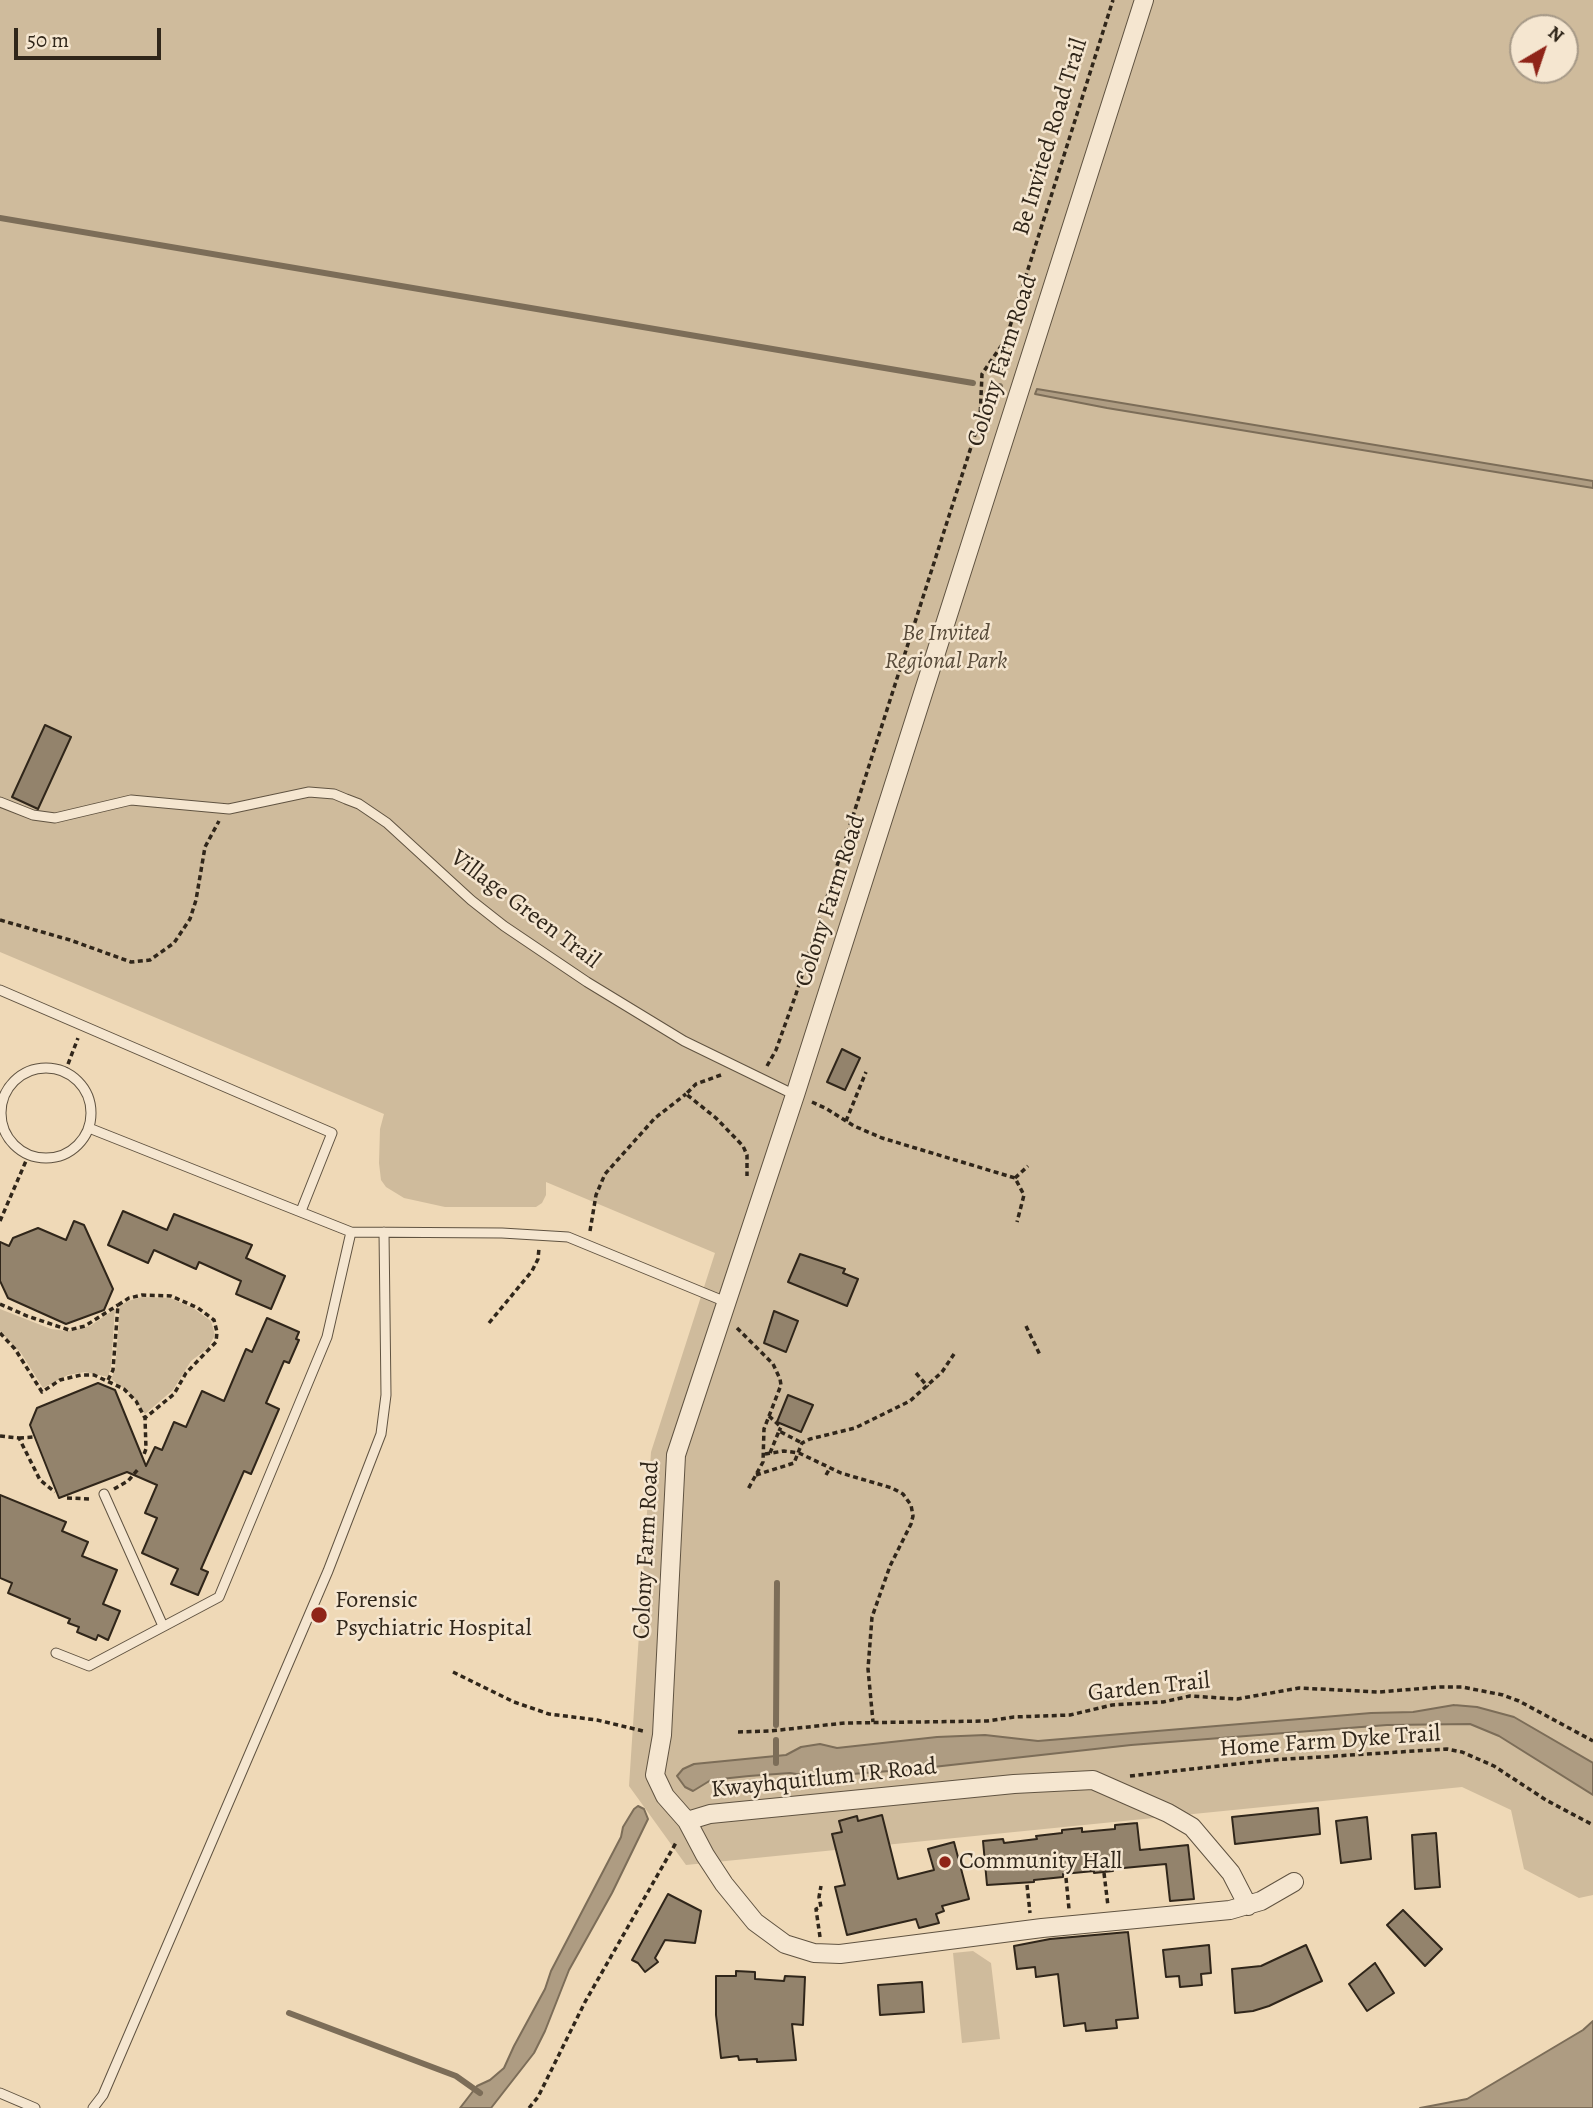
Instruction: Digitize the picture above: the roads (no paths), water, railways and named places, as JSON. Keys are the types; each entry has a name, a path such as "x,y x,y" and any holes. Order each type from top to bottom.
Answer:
{"street":[{"name":"Colony Farm Road","path":"687,1821 665,1797 655,1775 662,1735 676,1455 795,1096 1144,0"},
{"name":"Kwayhquitlum IR Road","path":"1248,1906 1231,1873 1192,1827 1168,1813 1093,1780 1014,1784 710,1814 687,1821 705,1855 740,1906 755,1922 785,1944 818,1953 849,1953 1042,1928 1248,1906 1268,1898 1294,1882"}],"lane":[{"name":"Village Green Trail","path":"0,802 33,815 55,818 131,800 229,809 309,792 334,794 359,804 387,823 471,900 504,926 631,1010 735,1067 795,1096"},
{"path":"0,990 332,1133 301,1211"},
{"path":"44,1067 65,1072 87,1092 91,1107 89,1128 77,1146 64,1154 48,1158 29,1154 16,1146 6,1133 2,1119 2,1095 16,1079 36,1069 44,1067"},
{"path":"89,1128 351,1232 540,1234 568,1237 726,1302"},
{"path":"56,1653 89,1666 219,1597 327,1337 351,1232"},
{"path":"93,2108 103,2095 328,1571 381,1434 386,1395 384,1232"},
{"path":"104,1494 163,1626"},
{"path":"0,2093 35,2108"}],"waterway":[{"path":"0,218 973,383"},
{"path":"991,390 1000,386"},
{"path":"776,1725 777,1583"},
{"path":"776,1740 776,1763"},
{"path":"289,2013 456,2076 480,2093"}],"place":[{"name":"Forensic Psychiatric Hospital","path":"319,1615"},
{"name":"Community Hall","path":"945,1862"}],"park label":[{"name":"Be Invited Regional Park","path":"946,648"}]}
